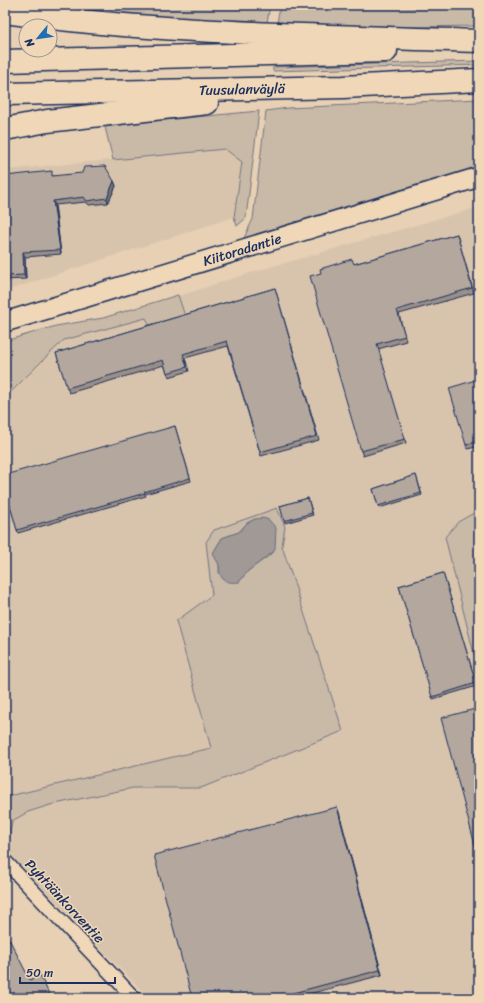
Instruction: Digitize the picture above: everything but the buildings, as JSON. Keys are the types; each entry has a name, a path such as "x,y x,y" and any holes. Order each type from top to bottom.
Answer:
{"highway":[{"path":"5,12 62,20 192,31 479,41"},
{"path":"5,62 479,47"},
{"name":"Tuusulanväylä","path":"5,94 343,87 479,80"},
{"path":"5,129 47,121 343,87"}],"main road":[{"name":"Kiitoradantie","path":"5,322 479,177"}],"street":[{"name":"Pyhtäänkorventie","path":"5,862 134,998"}],"shaded area":[{"path":"27,5 270,5 267,23 150,19"},
{"path":"280,5 377,5 415,8 479,6 479,26 410,27 277,24"},
{"path":"479,61 479,65 273,71 273,67"},
{"path":"479,99 479,166 244,238 253,219 266,111 288,108"},
{"path":"259,111 246,218 237,226 234,217 242,162 225,149 113,160 105,127 144,122"},
{"path":"225,149 242,162 234,217 5,291 5,170"},
{"path":"479,207 479,510 458,522 445,537 479,674 479,998 151,998 146,995 5,849 5,352 250,273"},
{"path":"178,295 186,319 151,329 146,318 64,340 5,398 5,341 56,326 103,318"},
{"path":"277,508 285,527 282,546 343,731 201,788 133,788 50,805 28,812 12,821 8,846 5,842 5,797 211,748 176,621 212,595 206,542 214,530","holes":["255,519 274,552 248,571 239,582 219,573 219,564 213,553 222,538 239,532 247,523"]},
{"path":"479,510 479,674 445,537 458,522"},
{"path":"263,518 269,520 276,528 275,549 248,571 239,582 225,581 221,577 218,562 213,553 222,538 239,532 247,523 255,519"}]}
